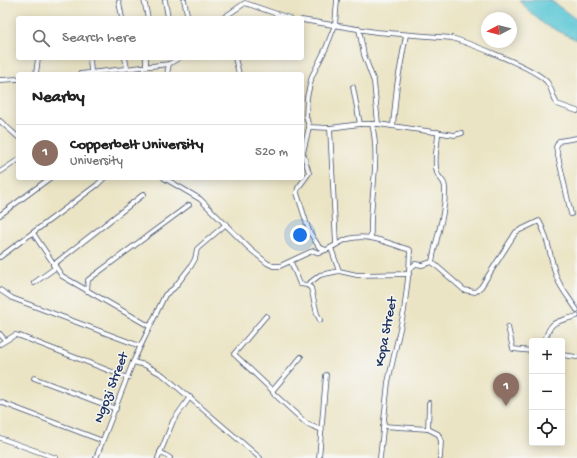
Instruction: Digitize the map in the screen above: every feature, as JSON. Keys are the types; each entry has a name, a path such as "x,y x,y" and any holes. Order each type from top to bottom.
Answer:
{"street":[{"path":"144,0 148,16"},
{"path":"165,0 168,16"},
{"path":"184,0 188,16"},
{"path":"304,149 309,127 305,108 310,82 335,25 338,0"},
{"path":"119,2 122,16"},
{"path":"226,16 244,2 283,16"},
{"path":"304,20 406,35 452,38 504,58 543,78 550,87 557,104 577,110"},
{"path":"360,29 364,55 374,82 378,124"},
{"path":"393,125 397,85 406,35"},
{"path":"36,72 38,60"},
{"path":"90,60 91,72 146,66 171,61 168,72"},
{"path":"125,60 127,68"},
{"path":"146,60 146,66"},
{"path":"236,60 238,72"},
{"path":"0,80 16,78"},
{"path":"353,88 360,124"},
{"path":"0,121 16,135"},
{"path":"309,127 330,128 360,124 378,124 455,135 462,133"},
{"path":"167,180 200,199 267,263 276,267 291,262 310,252 314,251 319,253 336,244 353,238 371,237 370,210 376,146 372,124"},
{"path":"330,128 336,244"},
{"path":"432,262 442,222 445,192 445,183 436,171 435,159 438,132"},
{"path":"571,214 556,147 559,141 577,138"},
{"path":"304,156 309,173 304,180"},
{"path":"0,172 16,161"},
{"path":"0,215 47,180"},
{"path":"0,257 98,185 102,180"},
{"path":"304,180 298,188 297,193 309,232 319,247 326,250"},
{"path":"34,283 144,194"},
{"path":"87,291 88,280 189,205"},
{"path":"432,262 464,290 475,292 482,287 516,232 540,221 545,229 545,238 556,277 577,310"},
{"name":"Ngozi Street","path":"96,458 133,362 165,295 174,288 191,266 195,259 197,248 226,224"},
{"path":"33,233 62,276 149,326"},
{"name":"Kopa Street","path":"371,237 410,250 409,272 400,330 388,382 380,458"},
{"path":"331,248 339,271"},
{"path":"291,262 300,284 307,285 311,288 317,314 320,320"},
{"path":"307,285 320,275 339,271 357,275 409,272 415,264 422,265 432,262"},
{"path":"0,290 12,298 140,346"},
{"path":"266,316 234,354 307,424 322,430"},
{"path":"546,338 549,328 555,323 577,316"},
{"path":"508,327 513,349 529,351"},
{"path":"0,334 5,340"},
{"path":"0,344 16,335 20,336 128,378"},
{"path":"565,355 577,357"},
{"path":"273,391 301,357"},
{"path":"133,362 146,365 155,370 190,397 260,458"},
{"path":"319,458 326,375"},
{"path":"34,378 116,409"},
{"path":"158,458 173,421 190,397"},
{"path":"0,402 104,440"},
{"path":"428,429 429,403"},
{"path":"383,426 428,429 440,436 440,458"},
{"path":"0,438 56,458"},
{"path":"160,452 170,458"}],"water":[{"path":"519,0 550,0 577,20 577,40 544,24"}],"place":[{"name":"Copperbelt University","path":"506,406"}]}
